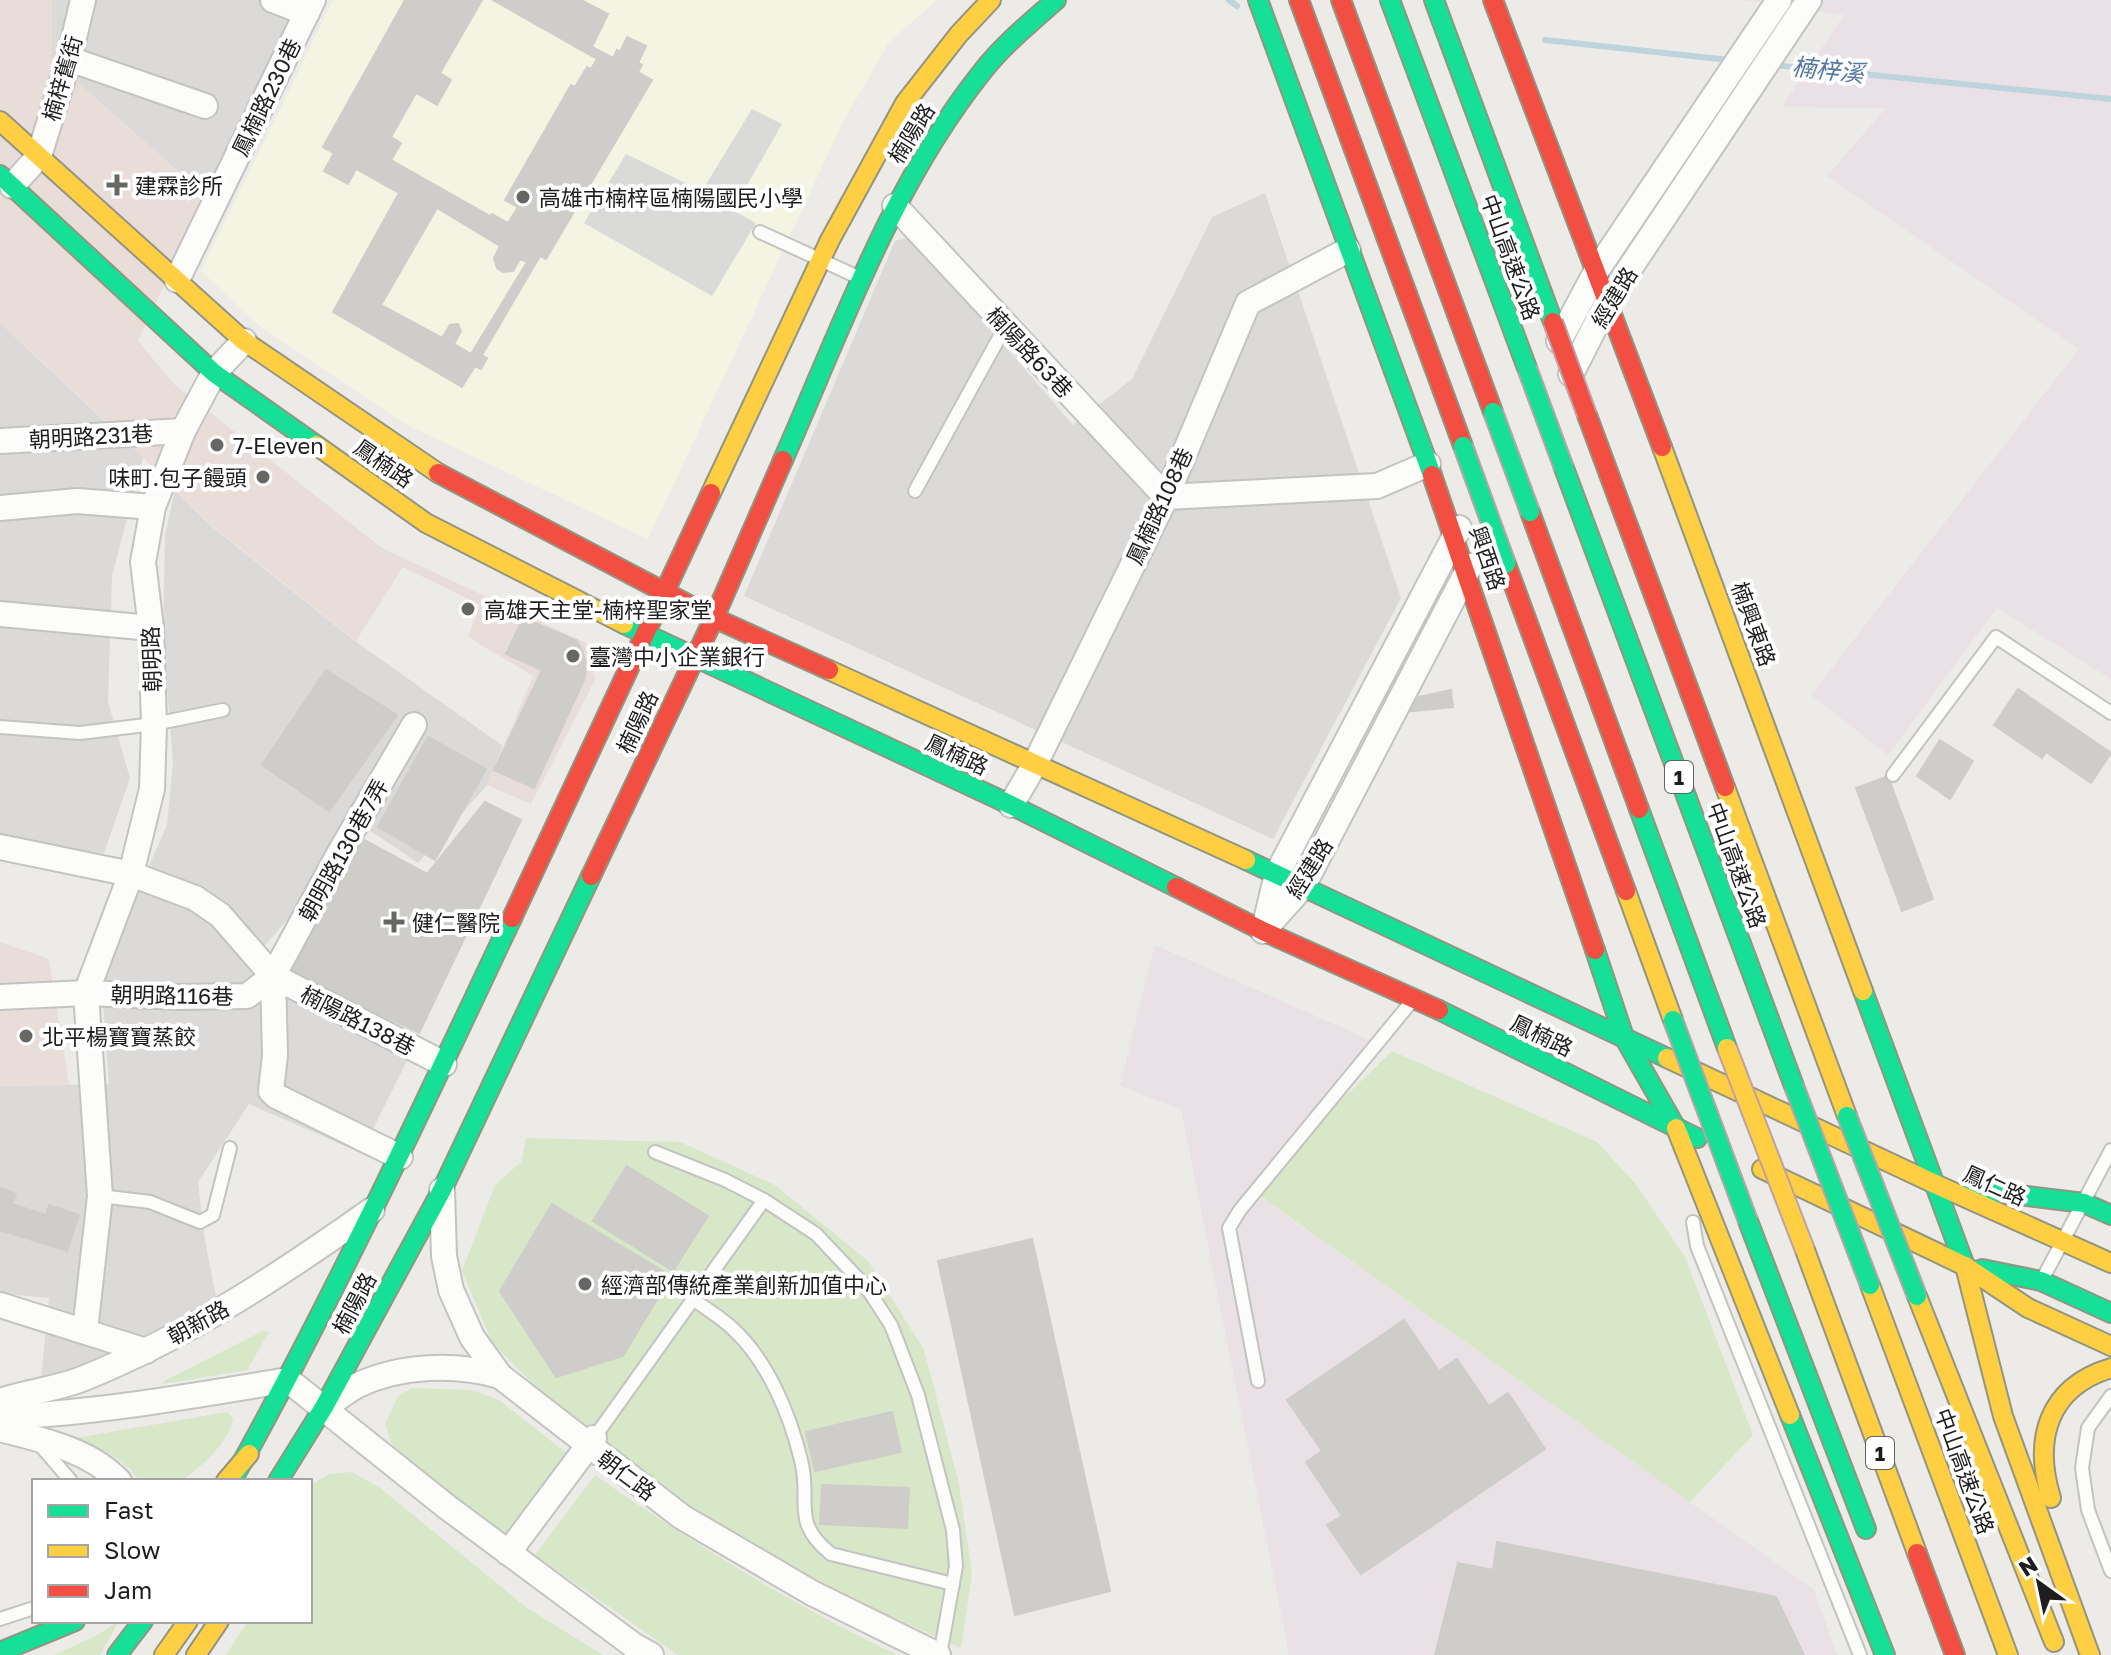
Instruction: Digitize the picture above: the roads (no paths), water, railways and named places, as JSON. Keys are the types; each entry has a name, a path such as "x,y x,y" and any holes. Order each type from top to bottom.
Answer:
{"main road":[{"name":"楠陽路","path":"230,1479 242,1452 288,1380 377,1206 820,259 905,103 959,34 991,0"},
{"name":"楠陽路","path":"279,1479 324,1407 442,1190 714,618 895,206 939,130 983,70 1016,35 1056,0"},
{"name":"興西路","path":"1258,0 1455,536 1624,1037 1676,1128 1885,1655"},
{"path":"1299,0 1673,1020 1872,1544"},
{"name":"1","path":"1341,0 1727,1048 1955,1655"},
{"name":"中山高速公路","path":"1390,0 2008,1655"},
{"path":"1434,0 1847,1116 2059,1655"},
{"name":"楠興東路","path":"1493,0 1597,270 1965,1266 2003,1416 2092,1655"},
{"name":"鳳楠路","path":"0,121 244,341 446,479 714,618 1303,886 1935,1184"},
{"name":"鳳楠路","path":"6,180 214,373 426,523 645,635 1011,805 1263,931 1414,998 1965,1266"},
{"name":"鳳仁路","path":"1935,1184 2084,1203 2111,1215"},
{"name":"鳳仁路","path":"1935,1184 2111,1263"},
{"path":"1965,1266 2041,1281 2111,1313"},
{"path":"1965,1266 2028,1308 2111,1346"},
{"path":"2092,1655 2045,1477 2042,1455 2047,1430 2059,1404 2087,1377 2111,1368"},
{"path":"0,1652 70,1623"},
{"path":"117,1655 141,1623"},
{"path":"164,1655 187,1623"},
{"path":"196,1655 218,1623"}],"street":[{"name":"楠梓舊街","path":"39,156 69,59 83,0"},
{"path":"273,0 310,7"},
{"name":"經建路","path":"1263,931 1277,874 1597,270 1779,0"},
{"name":"經建路","path":"1263,931 1303,886 1608,301 1809,0"},
{"name":"鳳楠路230巷","path":"177,280 310,7"},
{"path":"69,59 205,106"},
{"path":"6,180 39,156"},
{"name":"楠陽路63巷","path":"895,206 1166,497"},
{"name":"鳳楠路108巷","path":"1011,805 1035,764 1166,497 1248,303 1348,250"},
{"name":"朝明路","path":"85,1331 100,1196 86,993 131,874 152,789 154,724 151,628 143,562 153,507 183,431 214,373 244,341"},
{"name":"朝明路231巷","path":"0,441 183,431"},
{"path":"1166,497 1377,486 1428,464"},
{"path":"0,508 77,501 153,507"},
{"path":"0,614 151,628"},
{"name":"朝明路130巷7弄","path":"273,976 414,725"},
{"path":"0,847 131,874 195,898 220,915 273,976 275,1055 270,1086 276,1096 400,1157"},
{"name":"楠陽路138巷","path":"273,976 444,1064"},
{"name":"朝明路116巷","path":"86,993 247,996 273,976"},
{"path":"0,997 86,993"},
{"name":"朝仁路","path":"442,1190 444,1256 451,1290 472,1337 500,1376 591,1442 695,1524 812,1593 939,1655"},
{"name":"朝新路","path":"0,1401 79,1380 146,1351 276,1277 377,1206"},
{"path":"0,1305 146,1351"},
{"path":"324,1407 359,1385 395,1374 438,1367 477,1369 500,1376"},
{"path":"0,1417 58,1415 145,1404 288,1380 447,1507 633,1645 651,1655"},
{"path":"0,1429 32,1437 93,1460 117,1479"},
{"path":"508,1553 591,1442"}],"lane":[{"path":"760,232 863,279"},
{"path":"915,491 1006,325"},
{"path":"1893,775 1996,637 2111,713"},
{"path":"0,727 80,733 154,724 223,710"},
{"path":"1258,1381 1229,1228 1240,1210 1414,998"},
{"path":"1676,1128 1697,1246 1860,1655"},
{"path":"100,1196 150,1202 200,1222 208,1220 213,1215 230,1148"},
{"path":"2028,1308 2111,1150"},
{"path":"655,1152 725,1180 764,1200 816,1234 867,1288 891,1325 918,1395 953,1530 956,1566 939,1655"},
{"path":"591,1442 764,1200"},
{"path":"693,1299 734,1329 756,1357 782,1402 802,1461 804,1523 818,1544 831,1554 953,1584"},
{"path":"2111,1396 2088,1428 2082,1468 2088,1510 2111,1571"},
{"path":"32,1437 69,1479"},
{"path":"0,1619 32,1609"}],"waterway":[{"name":"楠梓溪","path":"1229,0 1237,6"},
{"name":"楠梓溪","path":"1545,40 1729,60"},
{"name":"楠梓溪","path":"1772,65 2111,99"}],"place":[{"name":"建霖診所","path":"117,185"},
{"name":"高雄市楠梓區楠陽國民小學","path":"523,197"},
{"name":"7-Eleven","path":"217,445"},
{"name":"味町.包子饅頭","path":"263,477"},
{"name":"高雄天主堂-楠梓聖家堂","path":"468,609"},
{"name":"臺灣中小企業銀行","path":"573,656"},
{"name":"健仁醫院","path":"394,922"},
{"name":"北平楊寶寶蒸餃","path":"26,1036"},
{"name":"經濟部傳統產業創新加值中心","path":"585,1284"}]}
